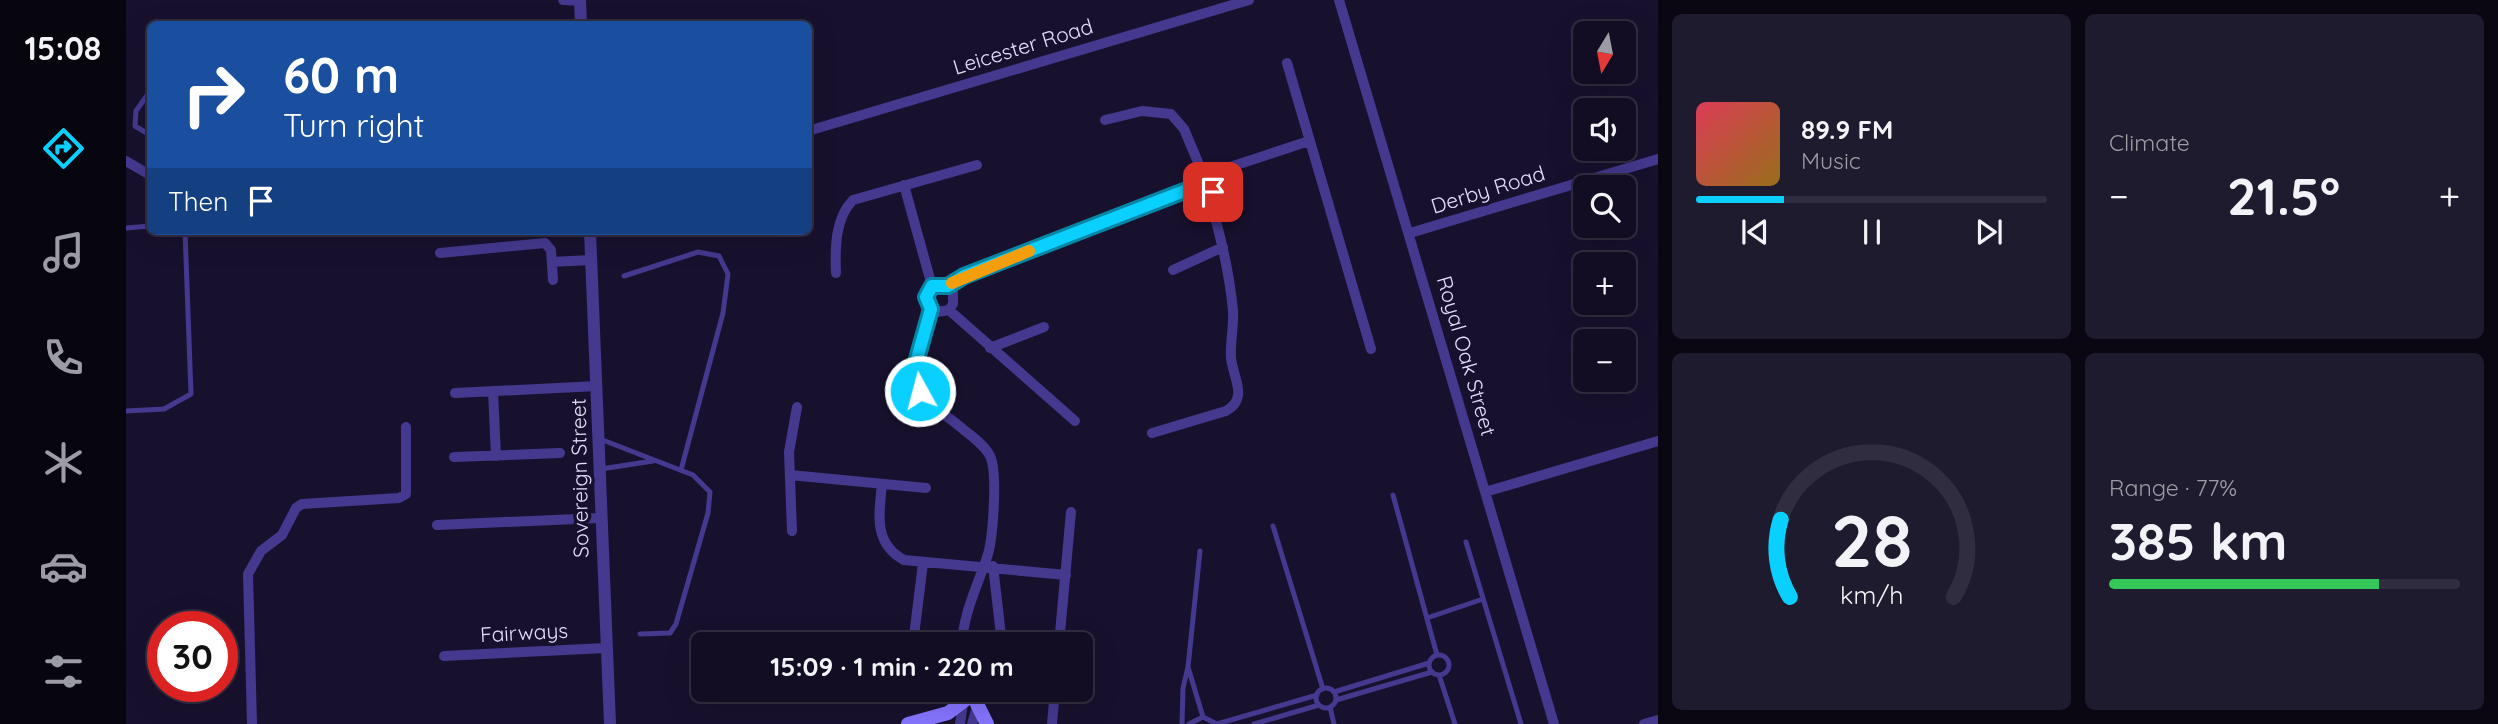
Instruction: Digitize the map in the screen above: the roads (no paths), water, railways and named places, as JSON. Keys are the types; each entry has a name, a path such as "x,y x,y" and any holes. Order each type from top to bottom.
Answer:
{"main road":[{"path":"908,724 948,713 963,702"},
{"path":"972,702 987,724"}],"street":[{"path":"563,0 580,1 581,21"},
{"name":"Leicester Road","path":"812,130 1249,0"},
{"name":"Royal Oak Street","path":"1339,0 1554,724"},
{"path":"1287,62 1371,349"},
{"path":"1105,120 1142,111 1171,114 1184,129 1200,167 1215,172 1309,141"},
{"name":"Derby Road","path":"1409,233 1658,159"},
{"path":"126,162 147,173"},
{"path":"836,272 835,248 848,205 861,196 977,165"},
{"path":"1200,167 1191,176 1192,188 1199,194 1208,194"},
{"path":"1208,194 1218,182 1215,172"},
{"path":"904,185 932,286 926,297 931,309 937,312 949,310"},
{"path":"932,286 948,286 964,276 1192,188"},
{"path":"1152,433 1226,411 1237,402 1239,390 1231,353 1233,311 1223,247 1208,194"},
{"name":"Sovereign Street","path":"590,235 610,724"},
{"path":"440,253 541,243 550,247 553,280"},
{"path":"1173,270 1223,247"},
{"path":"552,262 592,260"},
{"path":"948,286 955,298 949,310"},
{"path":"931,309 922,331 914,377 920,391 990,456 995,482 988,556 963,632"},
{"path":"949,310 1075,421"},
{"path":"990,348 1044,327"},
{"path":"454,393 597,386"},
{"path":"493,391 496,456"},
{"path":"792,531 789,442 797,407"},
{"path":"252,724 248,574 261,551 282,535 296,508 302,503 400,498 406,494 406,427"},
{"path":"1485,492 1658,441"},
{"path":"454,457 560,453"},
{"path":"790,475 926,488"},
{"path":"882,484 879,519 886,546 904,560 1066,575"},
{"path":"1060,632 1071,512"},
{"path":"436,525 600,518"},
{"path":"988,556 995,569 1001,632"},
{"path":"914,632 923,563"},
{"name":"Fairways","path":"444,656 606,648"},
{"path":"960,724 968,702"},
{"path":"969,702 972,724"},
{"path":"1052,724 1054,702"},
{"path":"1644,724 1658,720"}],"lane":[{"path":"147,95 136,111 135,125 147,133"},
{"path":"126,228 147,226"},
{"path":"126,411 164,409 191,394 185,235"},
{"path":"624,275 698,252 719,256 725,262 728,274 723,313 681,470"},
{"path":"600,439 681,470 707,487 711,497 674,629 665,634 640,634"},
{"path":"600,469 653,461"},
{"path":"1393,495 1437,655"},
{"path":"1273,526 1323,689"},
{"path":"1465,542 1521,724"},
{"path":"1182,724 1183,688 1188,667 1200,551"},
{"path":"1427,618 1483,599"},
{"path":"1323,689 1334,692 1429,663 1437,655"},
{"path":"1437,655 1446,658 1449,663 1446,672 1439,675"},
{"path":"1429,663 1432,671 1439,675 1455,724"},
{"path":"1188,667 1203,717 1217,724 1317,695 1323,689"},
{"path":"1330,707 1336,700 1432,671"},
{"path":"1374,680 1376,688"},
{"path":"1334,692 1336,700"},
{"path":"1317,695 1319,705"},
{"path":"1254,724 1319,705 1330,707"},
{"path":"1330,707 1334,724"},
{"path":"1259,712 1262,722"},
{"path":"1189,724 1203,717"}]}
